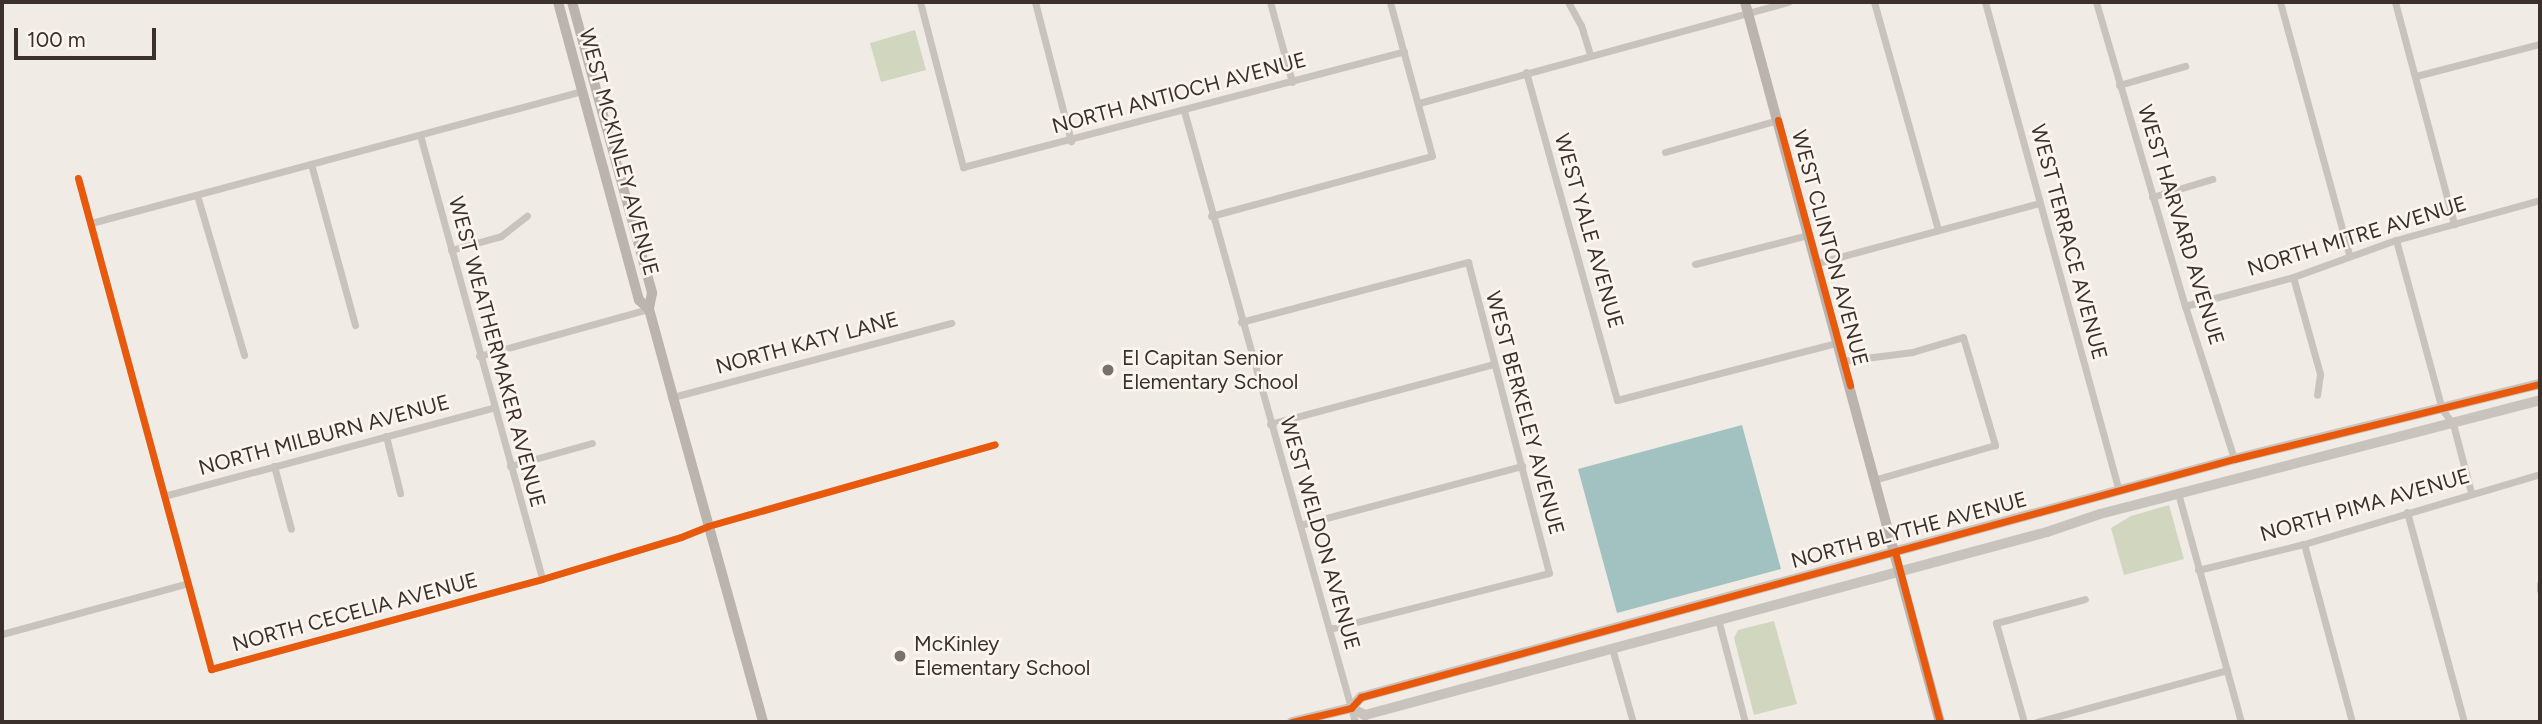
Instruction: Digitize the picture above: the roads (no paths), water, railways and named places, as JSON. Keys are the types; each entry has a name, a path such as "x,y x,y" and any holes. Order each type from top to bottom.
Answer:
{"main road":[{"name":"WEST MCKINLEY AVENUE","path":"558,2 639,300 649,309"},
{"name":"WEST MCKINLEY AVENUE","path":"572,2 652,293 649,309 763,722"},
{"name":"WEST CLINTON AVENUE","path":"1747,7 1940,722"}],"street":[{"name":"NORTH ANTIOCH AVENUE","path":"919,2 963,167 1072,141 1404,51"},
{"path":"1035,2 1072,141"},
{"path":"1270,2 1292,82"},
{"path":"1212,216 1432,156 1390,2"},
{"path":"1568,2 1581,25 1590,54"},
{"path":"1419,103 1747,7 1788,2"},
{"path":"1874,2 1938,230"},
{"name":"WEST TERRACE AVENUE","path":"1985,2 2119,491"},
{"name":"WEST HARVARD AVENUE","path":"2096,2 2152,197 2234,459"},
{"path":"2280,2 2349,255"},
{"path":"2395,2 2454,223"},
{"path":"2416,76 2540,44"},
{"path":"2119,85 2185,66"},
{"name":"WEST YALE AVENUE","path":"1526,72 1618,400 1836,343"},
{"path":"91,223 582,91"},
{"name":"WEST WELDON AVENUE","path":"1184,111 1355,722"},
{"path":"1665,152 1778,120"},
{"name":"WEST WEATHERMAKER AVENUE","path":"420,135 542,579"},
{"path":"311,164 355,325"},
{"name":"NORTH CECELIA AVENUE","path":"78,178 211,669 542,579 708,526 995,444"},
{"path":"2152,197 2212,179"},
{"path":"197,195 244,355"},
{"name":"NORTH MITRE AVENUE","path":"2185,306 2293,277 2396,240 2540,200"},
{"path":"1817,263 2040,203"},
{"path":"451,250 501,236 527,216"},
{"path":"1695,264 1808,235"},
{"path":"2396,240 2471,492"},
{"name":"WEST BERKELEY AVENUE","path":"1241,322 1468,262 1549,573 1329,629"},
{"path":"2293,277 2320,374 2317,395"},
{"path":"479,356 649,309"},
{"name":"NORTH KATY LANE","path":"673,397 951,323"},
{"path":"1842,361 1912,352 1963,337 1995,445 1874,480"},
{"path":"1270,424 1494,364"},
{"name":"NORTH BLYTHE AVENUE","path":"1351,708 1365,715 1900,571 2448,416 2540,384"},
{"name":"NORTH BLYTHE AVENUE","path":"1292,722 1351,708 1361,697 2234,459 2540,400"},
{"name":"NORTH MILBURN AVENUE","path":"164,496 493,408"},
{"path":"386,436 400,493"},
{"path":"510,466 592,443"},
{"path":"274,466 291,529"},
{"path":"1300,525 1522,466"},
{"name":"NORTH PIMA AVENUE","path":"2198,570 2304,544 2471,492 2540,474"},
{"path":"2178,493 2241,722"},
{"path":"2407,512 2464,722"},
{"path":"2304,544 2352,722"},
{"path":"2,634 188,583"},
{"path":"2024,722 1996,623 2085,599"},
{"path":"1718,619 1745,722"},
{"path":"1612,648 1630,721"},
{"path":"2037,722 2227,670"}],"water":[{"path":"1742,425 1781,569 1617,613 1578,469"}],"place":[{"name":"El Capitan Senior Elementary School","path":"1108,370"},
{"name":"McKinley Elementary School","path":"900,656"}]}
